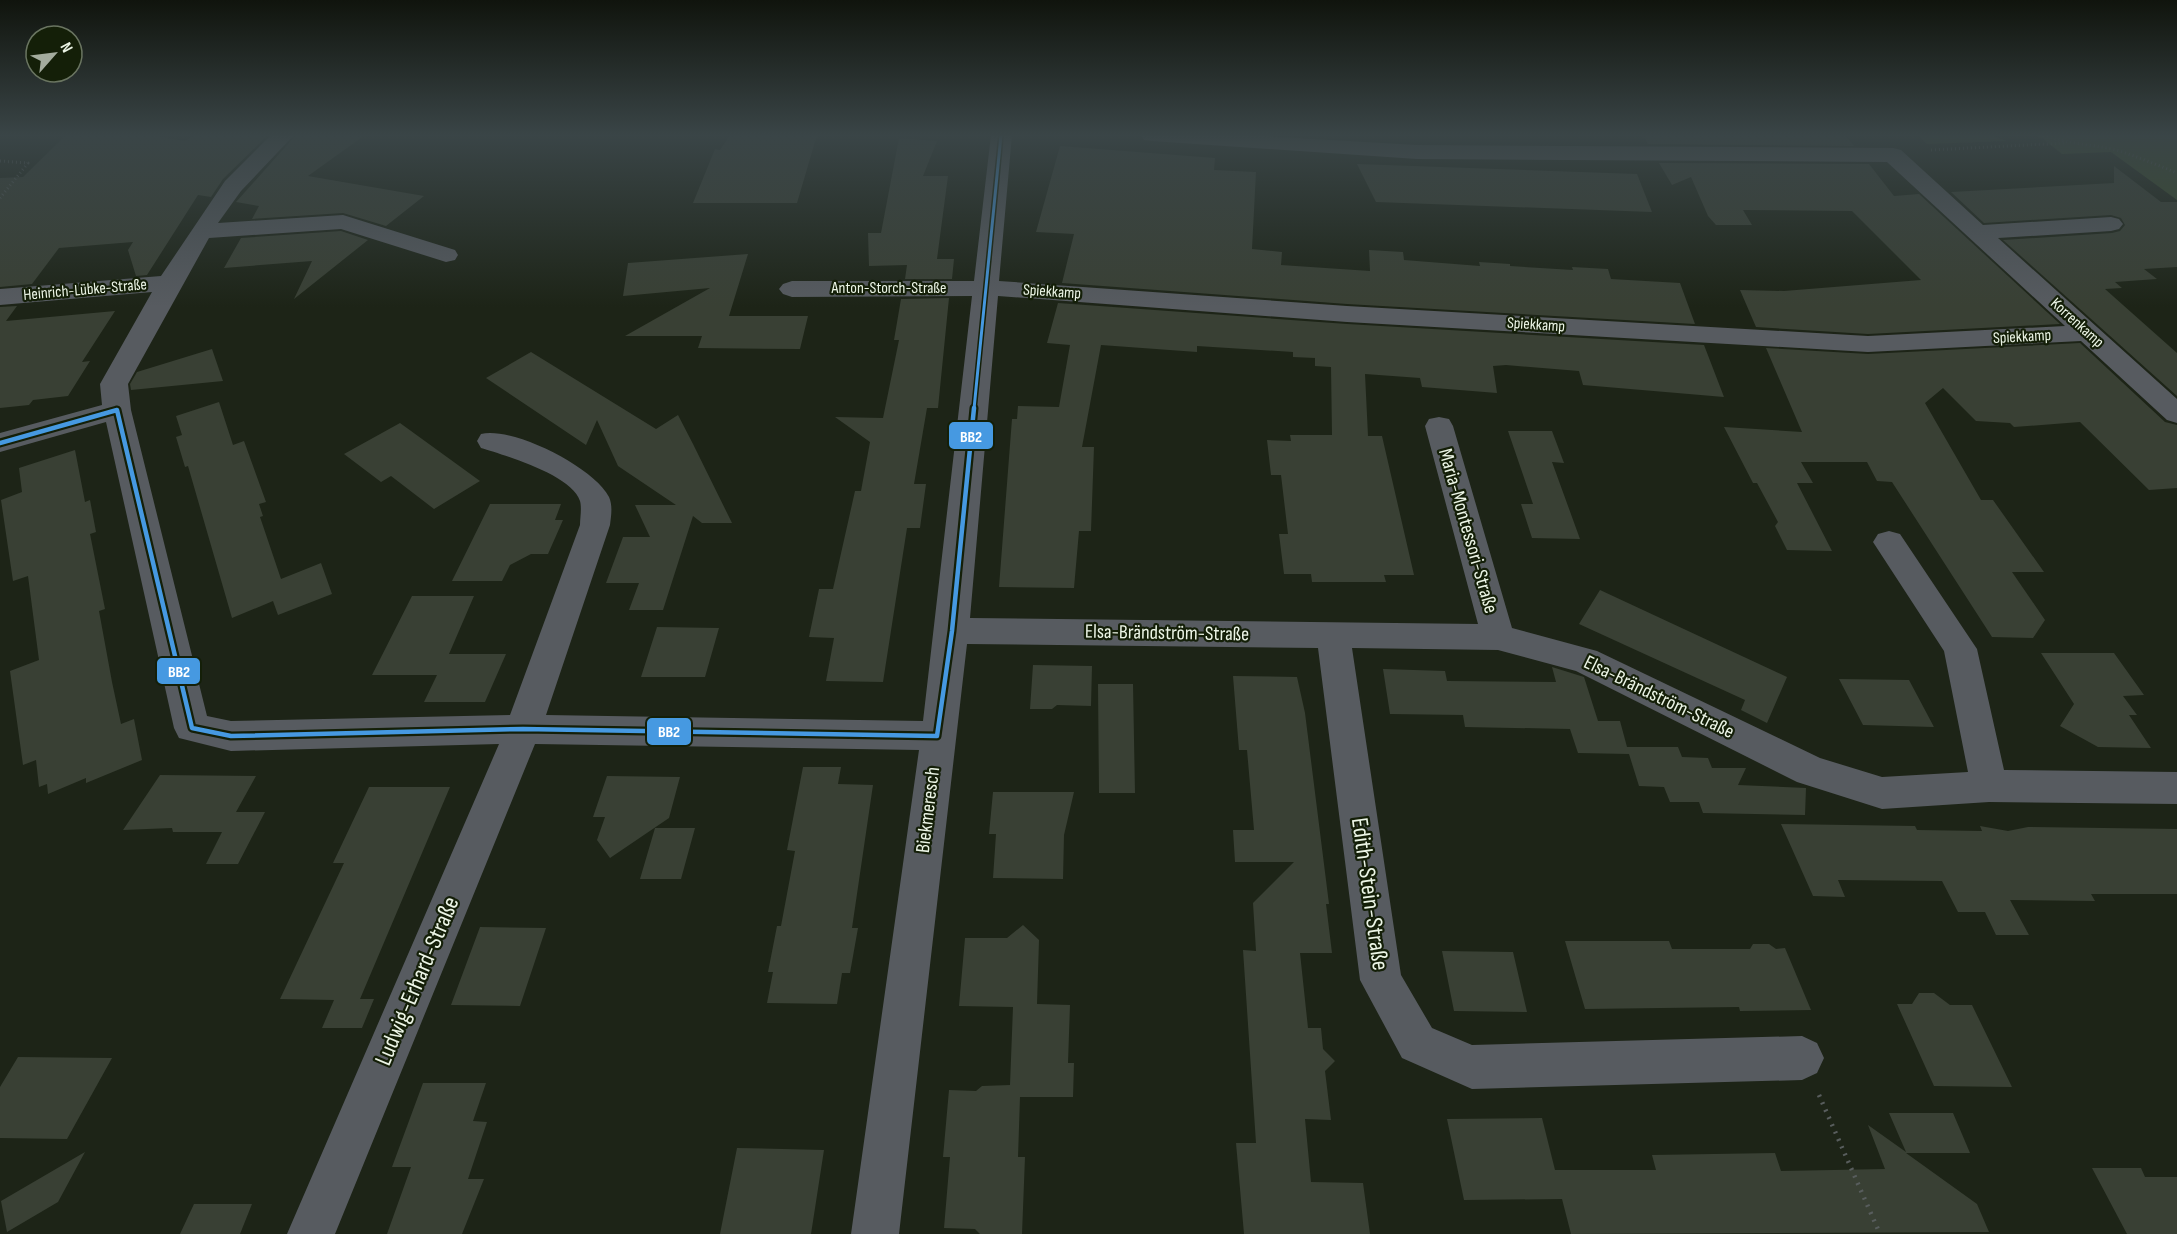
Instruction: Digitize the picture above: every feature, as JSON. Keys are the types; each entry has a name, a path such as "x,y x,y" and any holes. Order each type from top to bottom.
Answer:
{"street":[{"path":"228,193 170,282 114,384 117,410 192,728 231,736 523,729 937,736"},
{"name":"Biekmeresch","path":"875,1234 952,631 995,193"},
{"name":"Korrenkamp","path":"1934,193 2177,414"},
{"path":"202,231 343,222 446,255"},
{"path":"1977,232 2111,224"},
{"name":"Heinrich-Lübke-Straße","path":"0,297 170,282"},
{"name":"Anton-Storch-Straße","path":"792,289 986,288"},
{"name":"Spiekkamp","path":"986,288 1336,313 1868,344 2087,333"},
{"path":"0,443 117,410"},
{"name":"Maria-Montessori-Straße","path":"1438,426 1498,637"},
{"name":"Ludwig-Erhard-Straße","path":"311,1234 523,729 595,525 595,499 583,483 539,456 491,441"},
{"path":"1889,542 1960,649 1989,786"},
{"name":"Elsa-Brändström-Straße","path":"952,631 1498,637 1585,660 1810,771 1882,793 1989,786 2177,788"},
{"name":"Edith-Stein-Straße","path":"1333,635 1381,980 1417,1043 1472,1067 1802,1058"}],"path":[{"path":"1802,1058 1880,1234"}],"green space":[{"path":"2167,193 2177,193 2177,200"}],"building":[{"path":"0,193 214,193 211,197 198,195 147,275 136,276 128,250 133,242 59,248 32,284 0,287"},
{"path":"244,193 404,193 424,196 386,226 343,213 252,219 259,206 236,202"},
{"path":"697,193 800,193 797,203 693,203"},
{"path":"889,193 946,193 937,259 954,259 952,279 905,279 907,265 869,266 868,233 881,233"},
{"path":"1047,193 1255,193 1252,249 1282,252 1281,265 1370,271 1369,250 1403,252 1404,260 1480,266 1479,262 1573,270 1572,267 1608,269 1611,279 1680,283 1695,324 1347,304 1062,283 1074,234 1036,232"},
{"path":"1371,193 1644,193 1652,212 1376,202"},
{"path":"1698,193 1891,193 1894,196 1919,194 2060,324 1868,334 1756,327 1740,290 1784,291 1921,280 1852,211 1743,210 1752,225 1716,225 1708,216"},
{"path":"1952,193 2149,193 2161,202 2177,202 2177,267 2144,269 2157,279 2115,282 2122,288 2105,289 2177,353 2177,396 2003,240 2112,233 2120,231 2125,225 2121,218 2111,215 1984,223"},
{"path":"341,231 368,240 294,299 312,261 224,268 241,238"},
{"path":"748,254 729,316 808,316 800,349 698,348 702,336 625,336 710,288 623,296 628,263"},
{"path":"949,298 938,408 927,408 914,484 926,484 920,528 907,528 883,682 826,681 834,638 809,637 819,589 833,589 855,491 861,491 870,442 835,417 883,418 899,340 894,340 901,299"},
{"path":"1058,303 1347,324 1704,345 1724,397 1583,385 1579,371 1506,365 1493,366 1497,393 1422,387 1420,378 1365,374 1368,436 1382,436 1414,575 1384,575 1386,582 1312,582 1311,574 1284,574 1279,534 1288,534 1281,475 1271,475 1267,440 1291,441 1290,435 1332,435 1331,367 1315,366 1315,358 1293,357 1293,352 1197,346 1197,352 1101,345 1082,447 1094,447 1091,531 1079,531 1074,588 999,587 1012,419 1017,419 1018,406 1059,407 1070,345 1047,343"},
{"path":"17,306 6,321 115,311 82,362 90,361 68,396 33,400 29,405 0,408 0,307"},
{"path":"2080,343 2165,422 2177,425 2177,488 2149,490 2080,422 2014,427 2010,423 1976,421 1943,388 1925,403 1981,500 1993,500 2044,572 2012,572 2045,620 2033,638 1992,637 1892,482 1877,481 1867,462 1801,462 1813,483 1797,483 1832,551 1787,550 1775,526 1778,522 1757,483 1753,483 1724,427 1802,432 1766,348 1868,354"},
{"path":"212,349 223,381 131,390 130,384 137,372"},
{"path":"531,352 656,429 678,415 693,444 732,523 702,523 693,516 663,610 629,610 639,583 606,583 623,537 650,537 635,505 676,505 618,466 597,420 586,445 486,378"},
{"path":"219,402 233,445 244,441 266,502 259,504 263,516 260,517 281,579 321,563 332,594 278,615 273,601 232,618 188,466 185,467 176,437 182,435 176,416"},
{"path":"400,423 480,481 434,509 391,476 381,482 344,454"},
{"path":"1508,431 1552,431 1564,463 1552,462 1580,539 1532,538 1521,504 1533,504"},
{"path":"75,450 85,502 90,500 96,532 90,534 105,609 99,611 121,724 134,719 142,760 86,783 86,778 48,794 47,784 39,787 36,760 23,765 10,671 39,660 28,576 13,581 1,500 22,492 19,468"},
{"path":"490,504 561,504 555,520 563,520 548,554 531,554 510,565 502,581 452,581"},
{"path":"1600,590 1787,677 1767,723 1741,710 1745,700 1579,624"},
{"path":"412,596 474,596 449,654 506,654 485,702 424,702 437,675 372,675"},
{"path":"657,627 719,628 705,677 641,677"},
{"path":"2041,653 2114,653 2144,695 2123,696 2137,715 2129,715 2151,748 2098,747 2060,726 2074,704"},
{"path":"1033,665 1092,666 1091,706 1057,705 1052,709 1030,709"},
{"path":"1552,667 1584,677 1598,721 1620,721 1627,747 1678,747 1682,757 1708,758 1712,768 1746,768 1738,785 1806,788 1805,815 1703,813 1699,802 1670,802 1664,787 1639,786 1629,754 1578,753 1570,729 1465,727 1463,715 1390,714 1383,669 1445,671 1447,681 1556,682"},
{"path":"1233,676 1297,677 1305,713 1329,904 1326,904 1332,953 1300,953 1308,1028 1321,1028 1323,1049 1335,1061 1325,1071 1331,1120 1305,1119 1311,1182 1363,1183 1370,1234 1244,1234 1236,1143 1256,1143 1243,950 1256,951 1253,903 1294,862 1235,862 1233,830 1254,830 1247,750 1239,750"},
{"path":"1839,679 1909,680 1934,727 1863,725"},
{"path":"1098,684 1133,684 1135,793 1099,793"},
{"path":"803,767 841,767 838,784 873,785 852,928 858,928 850,973 842,973 837,1004 767,1003 773,972 768,972 777,926 781,926 795,851 787,850"},
{"path":"160,775 256,776 236,812 265,812 238,864 206,864 222,832 173,832 172,828 123,830"},
{"path":"607,776 680,777 669,818 610,858 597,840 605,817 593,817"},
{"path":"369,787 450,787 360,999 374,999 362,1028 322,1028 334,1000 280,999 344,863 333,863"},
{"path":"993,792 1074,792 1064,835 1063,879 993,878 996,834 989,834"},
{"path":"1781,824 1915,826 1917,830 1982,831 1980,826 2008,831 2028,827 2177,829 2177,894 2091,894 2095,901 2010,900 2029,935 1996,935 1985,912 1958,912 1942,881 1838,880 1845,897 1813,896"},
{"path":"655,828 695,828 681,879 640,879"},
{"path":"1023,925 1039,940 1037,1004 1070,1005 1068,1063 1074,1063 1073,1097 1020,1097 1018,1157 1025,1157 1022,1234 980,1234 975,1229 944,1228 950,1157 943,1157 949,1090 976,1091 982,1086 1010,1085 1013,1007 959,1006 965,938 1007,938"},
{"path":"480,927 546,928 520,1006 451,1005"},
{"path":"1565,941 1669,941 1672,949 1750,949 1753,944 1769,944 1776,949 1785,948 1811,1010 1740,1011 1739,1007 1585,1009"},
{"path":"1442,951 1513,952 1527,1012 1454,1011"},
{"path":"1919,993 1934,993 1950,1005 1972,1005 2012,1087 1934,1086 1897,1004 1912,1004"},
{"path":"18,1057 112,1058 67,1139 0,1138 0,1087"},
{"path":"423,1083 486,1083 473,1121 487,1122 468,1179 484,1179 462,1234 387,1234 411,1167 392,1167"},
{"path":"1889,1113 1953,1113 1970,1153 1906,1153 1977,1204 1989,1232 1571,1234 1562,1199 1464,1200 1447,1119 1542,1118 1555,1170 1656,1170 1652,1155 1775,1153 1781,1171 1885,1169 1868,1125 1906,1152"},
{"path":"737,1148 824,1150 811,1234 720,1234"},
{"path":"85,1152 58,1202 7,1232 1,1201"},
{"path":"2092,1168 2141,1168 2145,1177 2177,1177 2177,1234 2127,1234"},
{"path":"194,1204 252,1204 240,1234 180,1234"}],"transit line":[{"name":"BB2","path":"937,736 952,631 995,193"},
{"name":"BB2","path":"117,410 192,728 231,736 523,729 937,736"},
{"name":"BB2","path":"0,443 117,410"}]}
